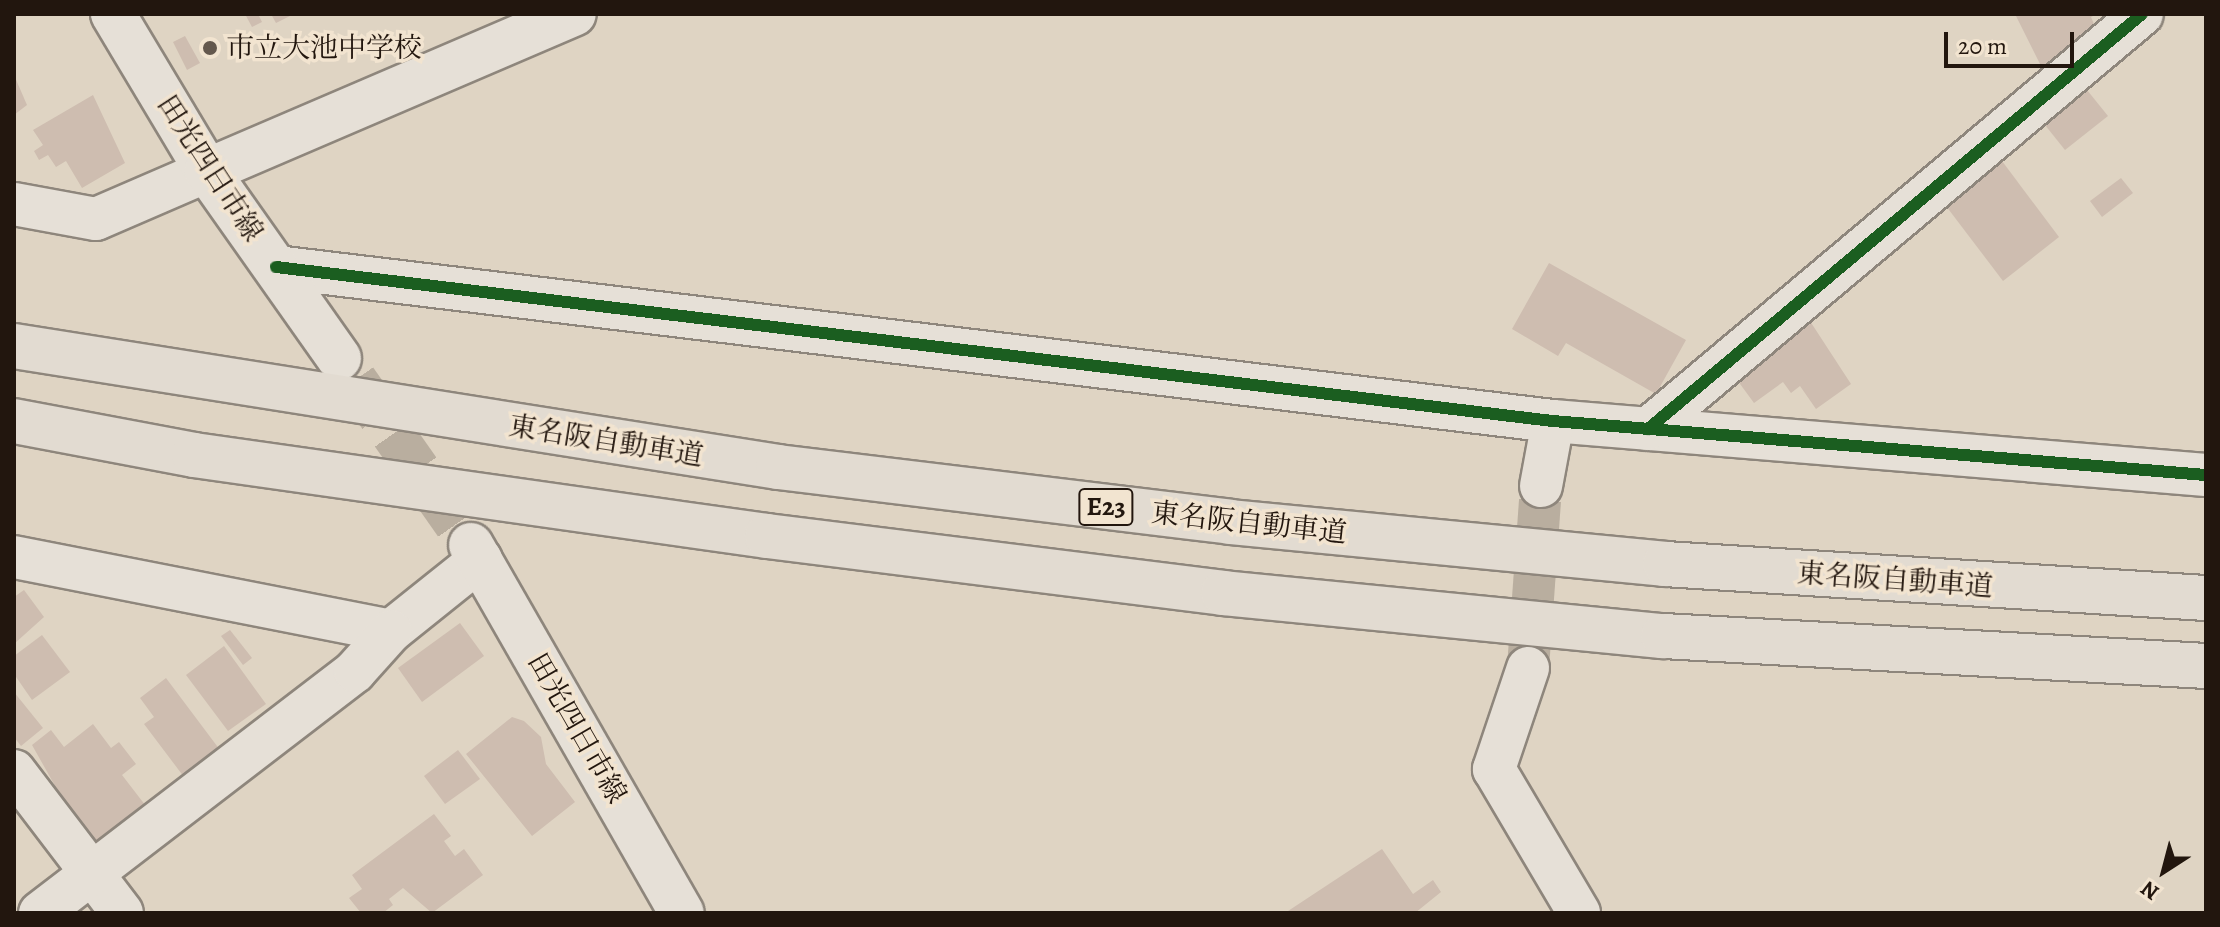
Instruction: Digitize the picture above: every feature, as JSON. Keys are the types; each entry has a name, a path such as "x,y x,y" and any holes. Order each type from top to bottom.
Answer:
{"highway":[{"name":"東名阪自動車道","path":"14,346 778,467 1230,522 1665,564 2206,598"},
{"path":"14,421 194,455 597,512 1223,593 1663,636 2206,666"}],"main road":[{"name":"田光四日市線","path":"113,14 207,171 339,358"},
{"path":"207,171 574,14"},
{"name":"田光四日市線","path":"476,552 682,913"}],"street":[{"path":"1648,429 2142,14"},
{"path":"14,204 96,219 207,171"},
{"path":"276,267 1553,421 2206,475"},
{"path":"1541,486 1553,421"},
{"path":"40,913 355,671 391,631 476,552"},
{"path":"14,557 391,631"},
{"path":"1528,668 1494,769 1579,913"},
{"path":"14,771 122,913"}],"building":[{"path":"245,14 258,14 262,22 252,27"},
{"path":"271,14 294,14 276,23"},
{"path":"2015,14 2097,14 2091,17 2097,31 2044,72"},
{"path":"185,36 200,63 187,70 173,42"},
{"path":"14,75 27,105 14,115"},
{"path":"2083,85 2108,116 2065,150 2041,120"},
{"path":"93,95 125,163 82,188 66,161 56,167 48,155 39,160 34,151 43,145 33,130"},
{"path":"2002,161 2059,237 2003,281 1946,206"},
{"path":"2121,178 2133,193 2102,217 2090,201"},
{"path":"1549,263 1686,340 1656,394 1566,343 1558,356 1512,329"},
{"path":"1808,318 1851,384 1816,409 1800,386 1791,393 1783,382 1754,403 1732,373"},
{"path":"24,590 44,617 14,644 14,597"},
{"path":"460,623 484,656 422,702 398,668"},
{"path":"230,630 252,658 243,665 221,636"},
{"path":"42,635 70,672 32,700 14,674 14,656"},
{"path":"224,646 266,704 228,731 186,675"},
{"path":"166,678 220,750 184,777 144,724 154,717 140,698"},
{"path":"14,692 43,728 21,746 14,737"},
{"path":"512,717 524,721 541,737 546,764 575,802 532,836 466,754"},
{"path":"93,724 111,748 119,742 136,764 122,775 149,810 95,851 73,811 65,816 46,791 54,784 32,745 51,730 64,747"},
{"path":"458,750 480,779 445,804 424,776"},
{"path":"434,814 451,836 444,841 455,856 464,849 483,875 432,913 403,888 389,899 393,905 383,913 361,913 349,898 362,889 352,875"},
{"path":"1382,849 1413,894 1433,880 1441,892 1415,913 1285,913"}],"tunnel":[{"path":"355,380 471,545"},
{"path":"1528,668 1541,486"}],"cycle path":[{"path":"1648,429 2142,14"},
{"path":"276,267 1553,421 2206,475"}],"place":[{"name":"市立大池中学校","path":"210,48"}]}
